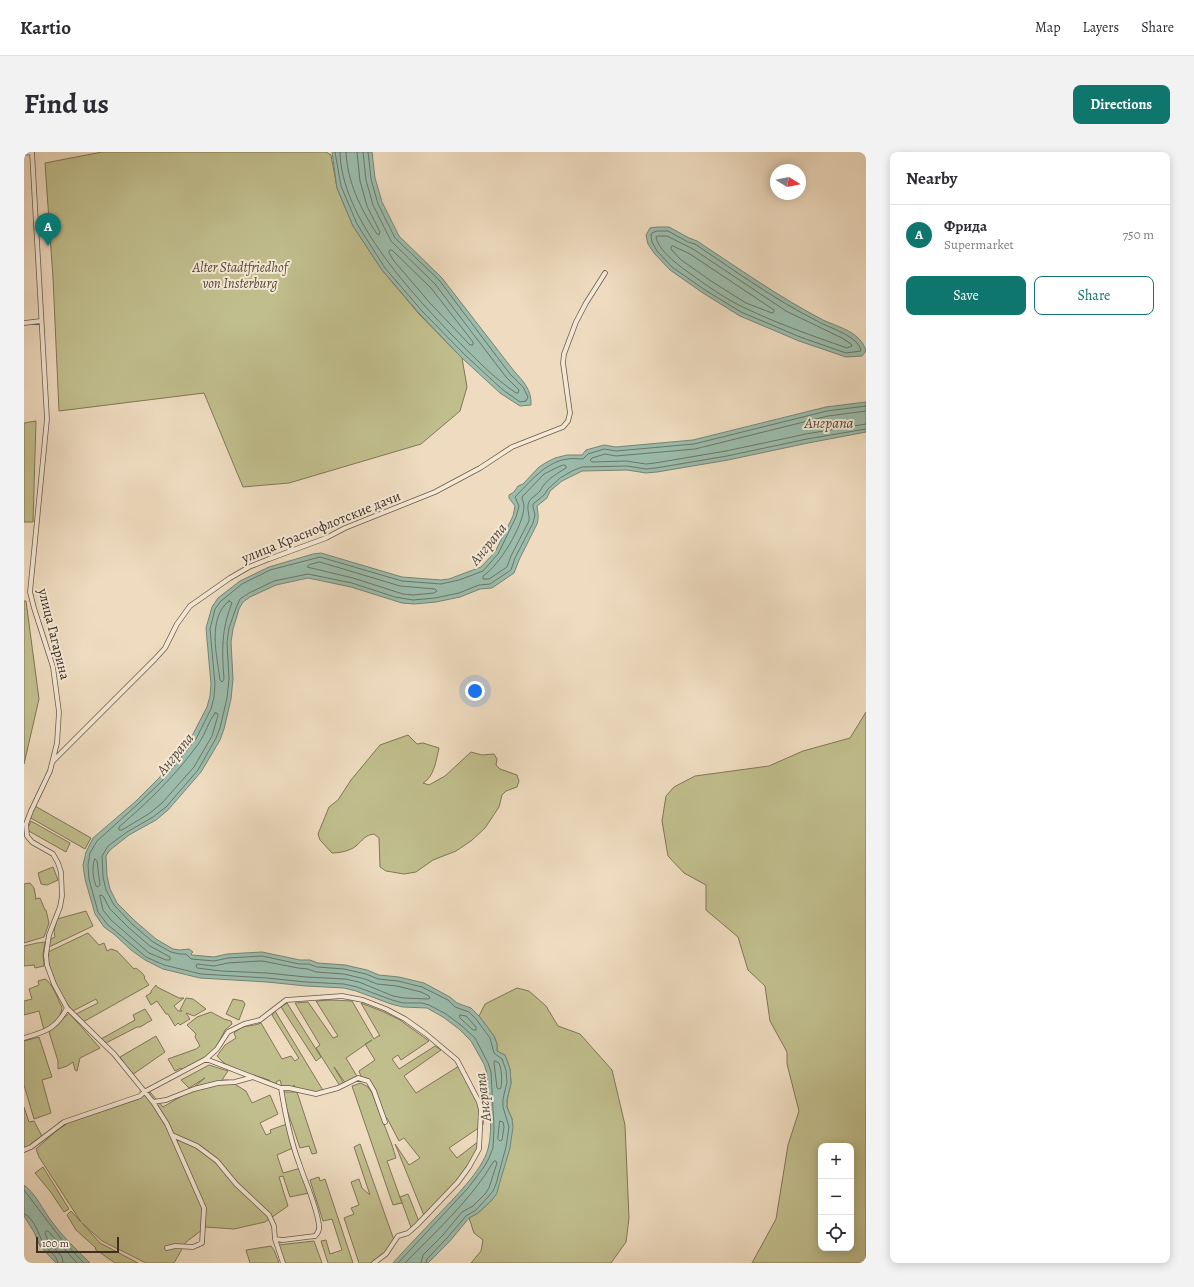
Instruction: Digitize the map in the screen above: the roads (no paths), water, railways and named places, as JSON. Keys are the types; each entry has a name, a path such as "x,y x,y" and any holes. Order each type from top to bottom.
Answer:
{"street":[{"path":"24,153 32,152"},
{"name":"улица Гагарина","path":"32,152 47,419 30,592 53,667 56,683 59,712 57,743 53,761"},
{"name":"улица Краснофлотские дачи","path":"168,1248 175,1246 193,1247 202,1243 204,1208 167,1124 153,1102 114,1054 67,1008 46,965 50,932 60,907 62,896 62,872 53,854 32,842 27,836 25,824 46,782 53,761 155,659 164,648 177,624 190,606 230,578 269,559 326,538 345,528 435,492 470,474 512,447 563,427 568,421 570,413 563,363 564,354 576,322 605,273"},
{"path":"24,323 41,321"},
{"path":"24,1150 31,1148 64,1122 140,1096 144,1092 206,1059 217,1049 228,1032 244,1024 260,1020 286,1000 342,996 363,1000 405,1019 426,1034 457,1060 473,1089 481,1110 478,1149 469,1167 458,1182 417,1225 408,1233 398,1236 386,1254 374,1263"},
{"path":"24,1038 45,1032 63,1016 67,1008"},
{"path":"206,1059 281,1088 289,1088 316,1094 338,1088 358,1078 368,1081 374,1091 385,1122"},
{"path":"153,1102 166,1100 194,1089 218,1083 234,1082 253,1077"},
{"path":"275,1239 283,1240 316,1236 320,1227 314,1204 298,1162 286,1118 281,1088"},
{"path":"172,1135 197,1146 217,1160 236,1184 269,1215 274,1226 275,1239 283,1263"}],"water":[{"path":"332,152 372,152 375,178 382,202 399,236 442,278 524,382 530,395 531,405 520,406 500,393 462,358 419,313 382,270 353,226 337,188"},
{"path":"669,227 697,241 791,302 823,320 848,331 859,339 866,351 862,356 846,357 799,341 740,316 670,270 654,253 648,244 646,235 650,228"},
{"name":"Анграпа","path":"866,402 866,432 728,460 657,472 646,473 627,470 582,471 562,481 550,491 547,498 537,506 537,524 514,573 492,588 480,589 460,597 436,602 414,604 402,603 351,587 308,578 276,585 250,597 243,602 239,609 231,642 233,679 231,699 220,740 201,772 168,810 156,820 129,835 110,850 106,856 107,876 110,889 117,903 135,921 156,939 173,949 189,949 193,952 191,954 192,955 214,957 227,954 262,952 300,960 310,960 318,963 345,965 367,970 379,975 399,977 424,983 450,997 457,1003 471,1008 479,1016 494,1036 497,1044 497,1051 505,1055 510,1069 511,1083 507,1107 512,1119 513,1127 510,1148 497,1193 478,1213 469,1218 450,1241 428,1263 393,1263 466,1184 480,1166 488,1149 491,1121 487,1073 484,1064 471,1041 459,1029 443,1017 427,1008 403,1007 344,988 200,978 163,969 145,960 104,927 95,914 85,879 83,865 86,852 93,838 136,801 159,778 192,736 207,707 211,684 206,628 212,607 218,598 240,581 269,567 321,553 402,577 441,580 449,579 481,567 495,552 513,516 515,506 509,498 509,495 514,492 518,486 523,484 539,467 555,458 567,455 582,455 586,450 604,445 616,447 693,440 826,407"},
{"path":"24,1185 36,1197 61,1233 90,1263 56,1263 40,1246 34,1232 24,1216"}],"place":[{"name":"Фрида","path":"48,246"}],"park label":[{"name":"Alter Stadtfriedhof von Insterburg","path":"240,276"}]}
